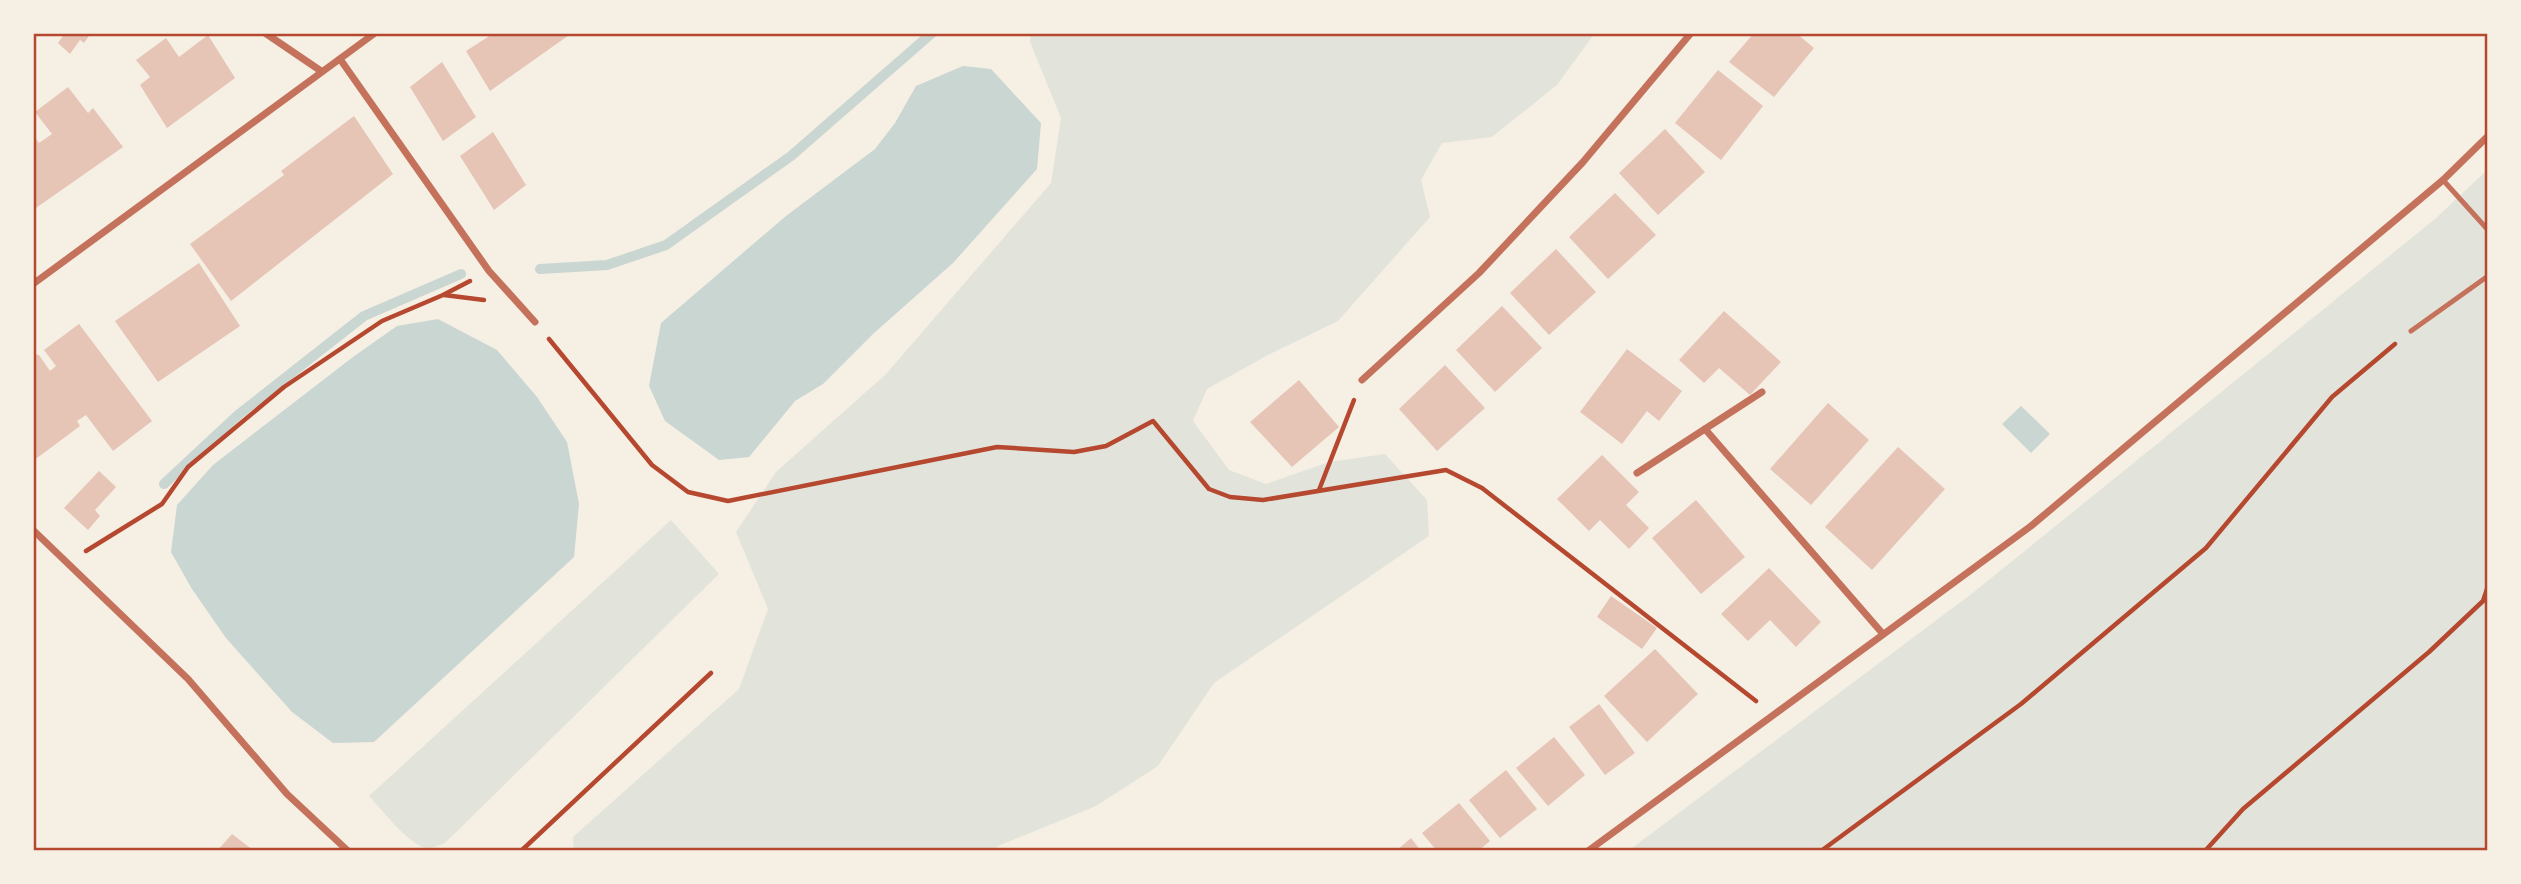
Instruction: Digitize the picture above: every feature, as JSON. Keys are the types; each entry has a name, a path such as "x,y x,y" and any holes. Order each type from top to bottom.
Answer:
{"street":[{"path":"265,33 321,71"},
{"path":"33,285 375,33"},
{"path":"1362,380 1479,273 1583,163 1691,33"},
{"path":"340,59 489,271 535,322"},
{"path":"1588,851 2031,526 2443,180 2488,136"},
{"path":"1637,473 1762,392"},
{"path":"1705,429 1883,634"},
{"path":"33,530 188,679 287,794 348,851"}],"lane":[{"path":"2443,180 2488,230"},
{"path":"2412,331 2488,276"}],"path":[{"path":"66,562 162,504 188,467 284,387 382,321 443,295 489,271"},
{"path":"443,295 483,300 498,310 514,298"},
{"path":"535,322 652,465 688,492 728,501 997,447 1074,452 1106,446 1153,421 1209,489 1230,497 1263,500 1446,470 1482,488 1772,714"},
{"path":"1821,851 2021,704 2206,548 2332,397 2412,331"},
{"path":"1319,491 1362,380"},
{"path":"2205,851 2242,809 2429,652 2483,601 2488,586"},
{"path":"521,851 711,673"}],"shaded area":[{"path":"1031,33 1595,33 1557,85 1492,137 1442,143 1421,180 1430,217 1338,321 1207,389 1193,421 1229,470 1266,484 1329,462 1385,454 1427,500 1429,536 1214,683 1158,766 1096,806 991,851 574,851 573,837 739,689 768,609 736,532 776,472 886,374 1051,183 1061,118 1030,42"},
{"path":"963,66 991,69 1041,123 1037,169 953,263 873,334 823,384 795,401 749,457 719,460 665,421 649,386 661,323 786,216 875,149 895,123 916,86"},
{"path":"2488,169 2488,851 1628,851 1974,592 2435,219"},
{"path":"438,319 497,350 537,397 567,442 579,504 574,557 374,742 333,743 292,712 226,638 192,589 171,552 177,505 213,465 353,357 397,326"},
{"path":"2021,406 2050,434 2031,453 2002,424"},
{"path":"671,520 719,574 445,843 426,848 416,844 369,796"}],"building":[{"path":"65,33 91,33 84,43 80,40 70,54 58,43"},
{"path":"494,33 572,33 490,91 466,51"},
{"path":"1754,33 1796,33 1814,48 1774,97 1729,62"},
{"path":"208,35 235,78 167,128 140,85 150,77 136,60 166,38 179,57"},
{"path":"442,62 476,117 443,141 410,87"},
{"path":"1718,70 1763,106 1721,160 1675,123"},
{"path":"68,87 88,113 93,108 123,147 33,210 33,135 39,143 52,134 35,112"},
{"path":"354,116 393,174 231,301 190,244 284,175 281,171"},
{"path":"1665,129 1705,172 1658,215 1619,173"},
{"path":"493,132 526,185 494,210 460,156"},
{"path":"1615,193 1656,235 1608,279 1569,237"},
{"path":"1556,249 1596,292 1549,335 1510,293"},
{"path":"199,263 240,326 158,382 115,321"},
{"path":"1502,306 1542,348 1495,392 1456,350"},
{"path":"1724,311 1781,362 1750,395 1719,368 1704,383 1679,360"},
{"path":"79,324 152,421 113,451 86,415 77,421 80,426 33,461 33,354 39,355 50,371 56,366 44,350"},
{"path":"1627,349 1682,391 1659,421 1647,411 1622,444 1580,412"},
{"path":"1445,365 1485,408 1437,451 1399,409"},
{"path":"1299,380 1339,427 1292,467 1250,422"},
{"path":"1828,403 1869,440 1811,505 1770,469"},
{"path":"1898,447 1945,489 1872,570 1825,527"},
{"path":"1602,455 1639,492 1626,505 1649,528 1629,549 1600,520 1589,531 1557,499"},
{"path":"99,471 116,487 95,510 100,516 88,530 64,508"},
{"path":"1696,500 1745,557 1701,594 1652,538"},
{"path":"1769,568 1821,622 1796,647 1770,620 1748,641 1721,614"},
{"path":"1611,596 1657,628 1642,649 1597,617"},
{"path":"1655,649 1698,694 1647,742 1604,696"},
{"path":"1599,704 1635,753 1605,775 1569,727"},
{"path":"1554,737 1585,775 1548,806 1516,768"},
{"path":"1506,770 1537,809 1500,838 1469,800"},
{"path":"1459,803 1490,841 1478,851 1437,851 1422,833"},
{"path":"232,834 254,851 217,851"},
{"path":"1411,838 1421,851 1396,851"}],"waterway":[{"path":"540,269 607,265 666,245 791,156 932,33"},
{"path":"164,484 238,415 364,316 461,274"}]}
